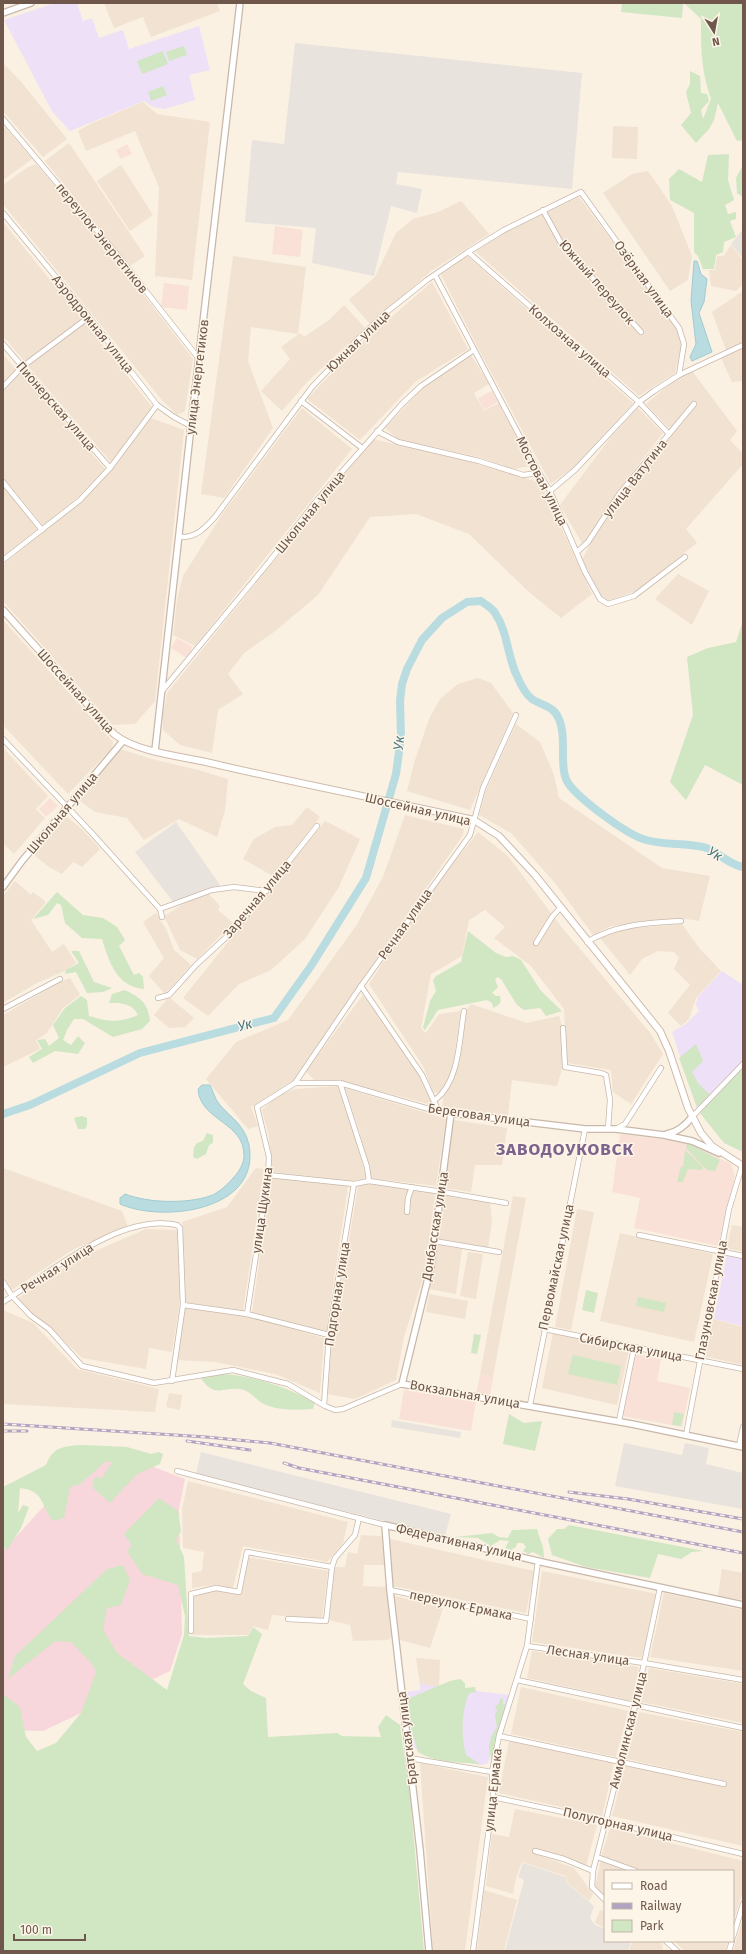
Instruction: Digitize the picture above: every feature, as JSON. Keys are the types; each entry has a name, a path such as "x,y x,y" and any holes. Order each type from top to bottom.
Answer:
{"main road":[{"name":"Шоссейная улица","path":"3,610 114,734 123,741 155,751 474,820 499,836 535,876 660,1031 669,1051 692,1118 707,1141 723,1155 742,1166"}],"street":[{"path":"3,13 31,3"},
{"name":"улица Энергетиков","path":"155,751 240,3"},
{"name":"переулок Энергетиков","path":"3,118 120,258 199,359"},
{"name":"Южная улица","path":"179,537 190,538 206,527 312,387 355,342 388,311 468,252 542,210 581,192"},
{"name":"Озёрная улица","path":"581,192 678,328 684,344 679,375"},
{"name":"Южный переулок","path":"542,210 561,243 641,332"},
{"name":"Аэродромная улица","path":"3,213 88,317 157,405 174,417 191,426"},
{"name":"Колхозная улица","path":"468,252 639,402 669,434"},
{"name":"Мостовая улица","path":"435,275 539,473 550,491 585,572 600,599 608,604 634,596 684,557"},
{"path":"3,387 22,367 88,317"},
{"name":"Пионерская улица","path":"3,344 110,468"},
{"path":"550,491 575,470 639,402 679,375 743,345"},
{"name":"Школьная улица","path":"162,691 226,615 317,500 377,431 421,386 474,350"},
{"path":"301,401 362,448"},
{"name":"улица Ватутина","path":"577,552 588,542 620,493 694,404"},
{"path":"3,560 80,500 110,468 157,405"},
{"path":"377,431 398,442 479,461 523,475 539,473"},
{"path":"3,482 42,530"},
{"name":"Речная улица","path":"257,1107 295,1083 361,986 470,834 483,788 516,715"},
{"path":"3,739 160,909 162,917"},
{"name":"Школьная улица","path":"3,887 67,807 123,741"},
{"name":"Заречная улица","path":"158,998 169,995 196,965 235,929 317,826"},
{"path":"160,909 212,890 234,887 266,891"},
{"path":"536,944 552,917 560,908"},
{"path":"587,942 600,934 622,927 681,922"},
{"path":"3,1009 60,978"},
{"path":"361,986 422,1075 435,1100 439,1112"},
{"path":"435,1100 446,1090 451,1079 456,1060 464,1010"},
{"path":"563,1028 565,1067 606,1075 610,1100 608,1129"},
{"path":"692,1118 743,1064"},
{"path":"616,1129 625,1124 661,1068"},
{"name":"Береговая улица","path":"295,1083 340,1083 439,1112 584,1129 616,1129 664,1135 692,1141 723,1155"},
{"path":"340,1083 363,1154 369,1181"},
{"name":"улица Щукина","path":"247,1314 268,1174 269,1157 266,1137 257,1107"},
{"name":"Донбасская улица","path":"402,1384 431,1266 451,1113"},
{"name":"Береговая улица","path":"664,1135 678,1131 692,1118"},
{"name":"Первомайская улица","path":"530,1405 584,1129"},
{"name":"Глазуновская улица","path":"686,1435 699,1360 729,1209 742,1166"},
{"path":"268,1174 354,1184 369,1181 441,1191 506,1203"},
{"name":"Подгорная улица","path":"324,1405 329,1335 354,1184"},
{"path":"407,1212 412,1187"},
{"name":"Речная улица","path":"3,1302 76,1254 115,1235 145,1225 174,1225 180,1228 183,1305"},
{"path":"639,1235 743,1256"},
{"path":"434,1242 499,1252"},
{"name":"Вокзальная улица","path":"3,1282 12,1296 32,1316 49,1329 82,1366 154,1383 233,1370 288,1384 335,1410 343,1409 402,1384 619,1421 741,1446"},
{"path":"172,1381 183,1305 247,1314 329,1335"},
{"name":"Сибирская улица","path":"544,1329 743,1369"},
{"path":"619,1421 634,1348"},
{"path":"741,1446 743,1426"},
{"name":"Федеративная улица","path":"177,1471 359,1518 538,1561 743,1605"},
{"path":"288,1619 326,1621 332,1567 335,1558 355,1535 359,1518"},
{"name":"Братская улица","path":"385,1524 390,1590 420,1850 429,1951"},
{"path":"191,1631 191,1594 216,1588 239,1592 247,1552 332,1567"},
{"name":"улица Ермака","path":"473,1951 493,1797 492,1772 500,1736 527,1646 538,1561"},
{"name":"Акмолинская улица","path":"593,1871 635,1706 660,1588"},
{"name":"переулок Ермака","path":"390,1590 531,1619"},
{"name":"Лесная улица","path":"527,1646 644,1663 743,1680"},
{"path":"517,1680 743,1728"},
{"path":"500,1736 724,1784"},
{"path":"409,1758 492,1772"},
{"name":"Полугорная улица","path":"493,1797 605,1821 743,1854"},
{"path":"535,1851 564,1859 593,1871 592,1887 604,1899"},
{"path":"597,1857 633,1870"},
{"path":"734,1934 743,1904"},
{"path":"667,1942 677,1951"},
{"path":"670,1951 671,1945"}],"shaded area":[{"path":"55,3 77,3 83,21 92,18 99,38 123,30 129,49 199,26 210,70 189,75 195,100 164,109 153,107 144,101 70,131 52,111 4,20"},
{"path":"104,3 217,3 220,11 151,37 143,17 114,28"},
{"path":"295,43 582,73 572,189 398,172 396,184 422,189 417,213 391,206 374,276 312,263 316,228 245,222 252,140 284,144"},
{"path":"3,63 22,83 67,139 43,157 3,111"},
{"path":"143,102 157,114 210,122 192,280 155,276 159,187 135,131 86,151 78,131 90,124"},
{"path":"3,125 32,159 3,180"},
{"path":"613,126 638,127 637,159 612,158"},
{"path":"69,143 145,256 130,266 45,161"},
{"path":"127,144 132,154 121,159 116,150"},
{"path":"36,164 117,260 193,359 185,411 177,415 161,399 3,204 3,185 28,167"},
{"path":"121,165 153,215 130,231 97,181"},
{"path":"648,171 672,206 692,256 688,280 670,291 603,193 632,174"},
{"path":"579,197 666,313 677,329 682,343 675,373 639,396 475,251 506,232"},
{"path":"461,201 489,234 431,271 370,324 349,300 375,277 396,233 413,219 438,212"},
{"path":"3,222 82,319 25,362 3,336"},
{"path":"275,226 303,230 300,257 272,254"},
{"path":"743,229 743,259 731,244"},
{"path":"731,245 743,261 743,284 736,291 711,286 709,270 715,270 717,256 724,256"},
{"path":"233,256 306,267 298,334 251,327 248,361 273,428 224,498 201,494"},
{"path":"467,256 633,403 574,467 551,484 478,348 441,275"},
{"path":"432,282 468,349 415,382 360,440 307,399 358,346"},
{"path":"164,283 189,286 187,310 161,307"},
{"path":"743,291 743,342 726,350 712,312"},
{"path":"344,305 365,328 307,382 282,411 261,391 290,359 281,347 300,333 304,337 329,320"},
{"path":"85,323 152,407 111,462 28,366"},
{"path":"743,348 743,381 732,382 721,358"},
{"path":"3,354 17,371 3,383"},
{"path":"471,355 489,384 474,393 484,411 499,403 531,466 514,469 479,457 398,439 385,428 424,387"},
{"path":"692,371 737,431 730,440 743,454 743,464 686,529 697,543 636,591 608,601 602,596 582,560 590,544 622,496 698,404 694,401 670,429 646,404 680,375"},
{"path":"21,372 105,469 78,497 43,525 3,477 3,390"},
{"path":"492,391 498,402 484,410 478,398"},
{"path":"302,408 352,449 195,646 173,635 177,600 183,576 223,513"},
{"path":"638,408 663,433 616,493 583,545 560,505 611,437"},
{"path":"151,418 184,430 155,701 135,724 113,725 3,601 3,565 81,501 112,470"},
{"path":"373,439 478,464 538,482 547,497 592,594 561,618 529,592 469,534 416,514 370,517 318,595 274,632 244,653 228,674 243,694 218,710 212,753 180,745 163,730 163,716 167,693"},
{"path":"3,486 37,529 3,556"},
{"path":"678,574 709,591 692,625 655,599"},
{"path":"3,620 113,742 112,748 68,794 3,725"},
{"path":"177,638 193,647 187,658 171,648"},
{"path":"478,678 491,683 513,713 470,810 407,791 414,763 429,719 440,699 458,684"},
{"path":"516,724 540,742 554,775 559,798 662,868 710,876 699,921 680,918 611,926 593,935 555,883 511,833 479,815 486,790"},
{"path":"3,748 48,796 36,809 45,818 14,854 3,843"},
{"path":"120,749 228,779 225,811 217,837 179,819 144,840 127,818 95,812 79,800"},
{"path":"50,798 58,806 46,817 39,809"},
{"path":"307,807 320,817 273,876 243,859 254,839 275,827 292,825"},
{"path":"65,815 84,831 100,849 82,867 73,862 62,874 49,867 34,855"},
{"path":"405,815 464,829 463,835 293,1080 251,1107 258,1126 248,1129 206,1079 236,1042 288,1020 356,926 383,877"},
{"path":"325,821 360,839 339,887 305,939 271,970 239,984 208,1016 183,998"},
{"path":"176,822 220,885 174,903 135,852"},
{"path":"478,832 508,856 560,925 651,1034 663,1054 631,1104 613,1092 611,1070 567,1063 564,1009 531,966 494,938 505,927 485,910 469,920 462,956 431,974 421,1028 426,1033 439,1014 461,1011 452,1069 442,1093 433,1092 423,1066 369,984 420,905"},
{"path":"15,881 31,895 33,892 46,902 31,920 52,952 64,944 76,963 65,971 37,983 3,1003 3,896"},
{"path":"208,893 220,906 218,910 233,923 197,959 180,950 164,916 191,899"},
{"path":"156,913 166,929 174,950 191,965 165,994 149,976 164,958 143,922"},
{"path":"682,924 699,948 721,971 696,998 689,1019 681,1026 668,1013 690,985 674,969 679,958 674,952 658,951 642,959 630,975 600,938 623,929"},
{"path":"722,971 743,985 743,1061 697,1109 672,1032 686,1024 699,1011 695,1003 698,1000 697,998"},
{"path":"70,978 80,995 63,1008 47,1033 36,1040 40,1049 3,1067 3,1015 60,982"},
{"path":"363,995 415,1066 433,1105 340,1081 314,1080 306,1071"},
{"path":"169,997 194,1018 185,1027 169,1028 154,1015"},
{"path":"471,1004 527,1023 559,1016 562,1026 563,1066 557,1086 512,1080 508,1115 442,1107 444,1095 451,1083 466,1010"},
{"path":"338,1086 355,1136 366,1178 350,1181 272,1172 269,1136 262,1110 280,1094 296,1089"},
{"path":"345,1088 446,1119 436,1186 371,1178 360,1133"},
{"path":"454,1120 507,1128 502,1165 475,1165 471,1192 445,1188"},
{"path":"620,1134 687,1142 731,1164 735,1176 718,1246 634,1228 640,1198 612,1192"},
{"path":"3,1168 122,1211 128,1227 74,1249 12,1290 3,1276"},
{"path":"256,1168 264,1169 243,1311 184,1302 182,1222 227,1207"},
{"path":"271,1177 348,1186 326,1333 252,1313"},
{"path":"370,1183 435,1193 425,1272 404,1337 396,1380 355,1399 327,1394 327,1381 358,1186"},
{"path":"445,1195 490,1202 492,1222 488,1248 438,1239"},
{"path":"513,1196 526,1198 493,1377 480,1375"},
{"path":"577,1209 594,1212 571,1330 555,1327"},
{"path":"732,1225 743,1227 743,1252 727,1248"},
{"path":"146,1229 178,1230 181,1279 179,1308 172,1352 149,1348 146,1369 82,1358 49,1326 32,1314 18,1298 77,1259"},
{"path":"620,1233 713,1254 694,1342 600,1321"},
{"path":"437,1244 462,1249 456,1294 429,1289"},
{"path":"468,1252 483,1254 476,1299 460,1296"},
{"path":"727,1254 743,1258 743,1326 714,1319"},
{"path":"429,1294 468,1301 465,1319 426,1312"},
{"path":"185,1308 247,1316 324,1338 320,1393 275,1374 215,1362 177,1360"},
{"path":"3,1310 33,1323 77,1369 159,1389 155,1412 3,1404"},
{"path":"713,1319 743,1327 743,1365 704,1356"},
{"path":"553,1333 629,1349 617,1405 542,1388"},
{"path":"634,1354 661,1359 657,1381 690,1388 682,1427 622,1416"},
{"path":"480,1375 493,1377 490,1395 476,1393"},
{"path":"404,1390 476,1402 471,1431 399,1419"},
{"path":"169,1393 182,1395 180,1410 166,1407"},
{"path":"392,1420 461,1432 460,1438 391,1427"},
{"path":"624,1443 682,1455 685,1443 709,1448 706,1464 743,1473 743,1509 615,1486"},
{"path":"99,1446 185,1479 179,1509 182,1634 170,1671 43,1731 3,1730 3,1551"},
{"path":"201,1452 451,1514 445,1536 196,1474"},
{"path":"188,1481 348,1522 343,1543 327,1562 243,1546 233,1588 214,1585 192,1588 192,1573 202,1571 204,1552 183,1548 182,1509"},
{"path":"361,1535 382,1536 384,1565 364,1565 363,1586 386,1587 391,1637 388,1640 353,1641 350,1625 329,1620 334,1567 345,1567 348,1552 357,1554"},
{"path":"390,1539 534,1571 526,1613 393,1586"},
{"path":"248,1557 328,1571 322,1619 272,1615 268,1630 253,1626 248,1635 193,1635 193,1595 216,1589 240,1594"},
{"path":"722,1569 743,1573 743,1600 718,1596"},
{"path":"542,1571 657,1594 642,1658 532,1642"},
{"path":"664,1593 743,1610 743,1671 650,1657"},
{"path":"395,1596 443,1608 430,1648 400,1640"},
{"path":"532,1651 639,1667 632,1701 527,1678"},
{"path":"416,1658 440,1660 439,1687 420,1684"},
{"path":"649,1668 743,1684 743,1723 641,1702"},
{"path":"420,1684 509,1695 488,1763 481,1765 424,1755 413,1747 407,1692 420,1690"},
{"path":"521,1687 628,1711 616,1757 511,1734"},
{"path":"639,1712 743,1732 743,1846 612,1816 626,1764 725,1786 726,1781 627,1759"},
{"path":"509,1741 614,1763 602,1816 499,1793"},
{"path":"420,1763 488,1777 465,1951 433,1951"},
{"path":"515,1809 597,1825 586,1866 535,1848 533,1853 574,1868 593,1894 589,1901 568,1883 565,1876 522,1862 516,1878 513,1894 486,1886 492,1834 509,1837"},
{"path":"610,1828 743,1861 743,1891 734,1920 734,1870 636,1870 601,1857"},
{"path":"601,1860 627,1870 604,1870 604,1895 595,1887"},
{"path":"523,1863 565,1877 567,1883 594,1906 590,1918 595,1925 604,1929 604,1942 632,1942 628,1951 505,1951 524,1880 518,1877"},
{"path":"484,1890 517,1900 504,1951 477,1951"},
{"path":"600,1910 604,1912 604,1928 595,1923"},
{"path":"743,1918 743,1951 733,1951"},
{"path":"633,1942 662,1942 663,1951 629,1951"},
{"path":"676,1942 728,1942 725,1951 684,1951"}],"green space":[{"path":"622,3 683,3 682,18 621,12"},
{"path":"684,3 743,3 743,140 737,141 718,103 714,120 709,129 696,143 681,125 691,113 686,92 690,84 690,71 700,76 701,93 707,94 709,101 701,110 703,119 711,99 705,78 702,59 701,19"},
{"path":"184,46 187,55 169,61 166,52"},
{"path":"163,51 168,64 142,74 137,61"},
{"path":"163,86 167,95 151,101 148,92"},
{"path":"729,154 728,180 734,200 725,205 728,214 736,212 736,219 730,221 736,237 724,242 723,252 716,255 714,269 703,269 698,256 694,252 694,213 670,200 669,179 679,169 702,182 708,155"},
{"path":"743,165 743,197 737,193 736,178"},
{"path":"743,621 743,785 705,765 686,800 670,782 693,715 687,657 708,648 736,642"},
{"path":"57,892 83,915 103,918 117,927 125,940 119,946 134,975 139,973 143,977 144,989 127,984 121,978 111,964 102,939 82,938 65,923 61,905 57,903 48,915 33,919"},
{"path":"468,931 496,953 506,957 513,956 521,960 541,991 562,1011 546,1016 540,1008 524,1010 517,1005 501,979 497,977 495,980 498,987 492,993 496,996 500,996 500,1004 493,1008 492,1003 487,1000 438,1010 425,1030 423,1028 430,1001 436,991 433,980 436,976 461,962"},
{"path":"71,951 79,951 94,982 112,988 103,992 87,993 76,972 65,974 66,970 79,963"},
{"path":"125,990 143,1002 148,1010 150,1021 142,1029 113,1037 83,1019 74,1019 63,1040 71,1045 78,1036 85,1043 78,1054 55,1051 33,1063 29,1057 42,1049 37,1040 45,1039 49,1046 59,1038 53,1025 65,1008 81,996 87,1000 89,1016 102,1020 114,1021 138,1015 133,1008 126,1004 109,1003 112,994"},
{"path":"696,1044 703,1061 692,1072 698,1083 710,1095 697,1107 679,1058"},
{"path":"743,1067 743,1152 724,1143 700,1113"},
{"path":"82,1116 87,1118 87,1125 85,1129 78,1129 74,1118"},
{"path":"207,1133 213,1135 213,1143 209,1145 206,1154 197,1159 193,1157 194,1147 197,1143 203,1141"},
{"path":"687,1143 720,1160 715,1171 707,1170 686,1148"},
{"path":"685,1150 703,1167 702,1170 688,1169 683,1182 677,1182 681,1166 683,1167"},
{"path":"586,1290 598,1293 594,1313 582,1310"},
{"path":"638,1297 666,1303 664,1312 636,1306"},
{"path":"474,1334 481,1335 477,1354 471,1353"},
{"path":"573,1355 621,1366 617,1385 568,1374"},
{"path":"219,1374 257,1379 292,1391 315,1402 313,1409 288,1410 275,1408 262,1403 246,1391 239,1389 211,1389 200,1377"},
{"path":"674,1412 684,1414 681,1426 672,1425"},
{"path":"509,1414 524,1423 542,1421 535,1451 503,1444"},
{"path":"83,1445 127,1447 151,1454 159,1452 163,1454 160,1464 137,1474 110,1503 92,1487 94,1484 92,1482 97,1476 101,1479 112,1463 106,1461 80,1484 70,1487 64,1518 53,1521 41,1500 34,1492 20,1488 18,1513 23,1505 29,1507 21,1528 7,1550 3,1547 3,1487 46,1465 52,1454 60,1448"},
{"path":"159,1498 178,1511 181,1531 176,1539 184,1557 189,1636 206,1638 248,1636 253,1627 262,1634 243,1684 251,1691 266,1698 268,1737 337,1733 342,1736 381,1737 378,1727 386,1715 400,1725 410,1797 424,1951 3,1951 3,1694 20,1707 26,1737 37,1751 56,1743 81,1713 96,1672 93,1665 71,1642 55,1641 8,1679 15,1656 107,1569 123,1565 130,1580 121,1605 107,1608 103,1629 117,1653 167,1690 184,1635 185,1616 178,1585 142,1574 127,1551 132,1546 124,1534"},
{"path":"569,1525 704,1551 692,1552 681,1559 658,1554 650,1578 586,1567 552,1555 548,1539 557,1529 564,1529"},
{"path":"537,1529 543,1546 544,1558 533,1552 528,1554 523,1551 526,1547 523,1543 517,1543 516,1547 511,1550 505,1548 509,1541 500,1540 491,1546 478,1538 455,1537 492,1533 499,1537 508,1538 512,1530"},
{"path":"460,1679 465,1683 465,1688 475,1687 476,1692 469,1693 464,1708 463,1740 466,1755 480,1764 439,1760 424,1755 418,1752 412,1732 407,1699 450,1681"},
{"path":"500,1698 503,1699 503,1704 505,1705 504,1725 492,1767 489,1746 491,1737 497,1727 495,1716 497,1710 495,1706 499,1704"}],"water":[{"path":"694,261 697,261 701,274 707,279 704,302 699,313 712,352 692,361 690,357 696,344 691,301"},
{"path":"202,1085 210,1085 218,1102 237,1122 247,1138 249,1145 249,1167 240,1185 225,1198 205,1206 183,1211 160,1212 138,1210 120,1204 120,1198 125,1194 156,1201 200,1199 220,1191 238,1173 244,1159 242,1145 238,1136 206,1108 201,1100 198,1089"}],"waterway":[{"name":"Ук","path":"3,1114 30,1105 140,1053 274,1018 311,966 366,878 396,774 401,737 400,701 402,684 407,669 422,640 442,618 467,602 481,601 494,611 503,628 511,660 523,688 532,699 550,708 556,713 561,725 565,776 568,783 582,798 604,816 638,837 653,842 708,848 731,863 743,867"}],"railway":[{"path":"3,1424 206,1437 270,1443 743,1532"},
{"path":"3,1431 27,1431"},
{"path":"187,1441 250,1450"},
{"path":"284,1463 299,1468 743,1553"},
{"path":"569,1492 628,1499 743,1519"}],"district":[{"name":"ЗАВОДОУКОВСК","path":"565,1149"}]}
